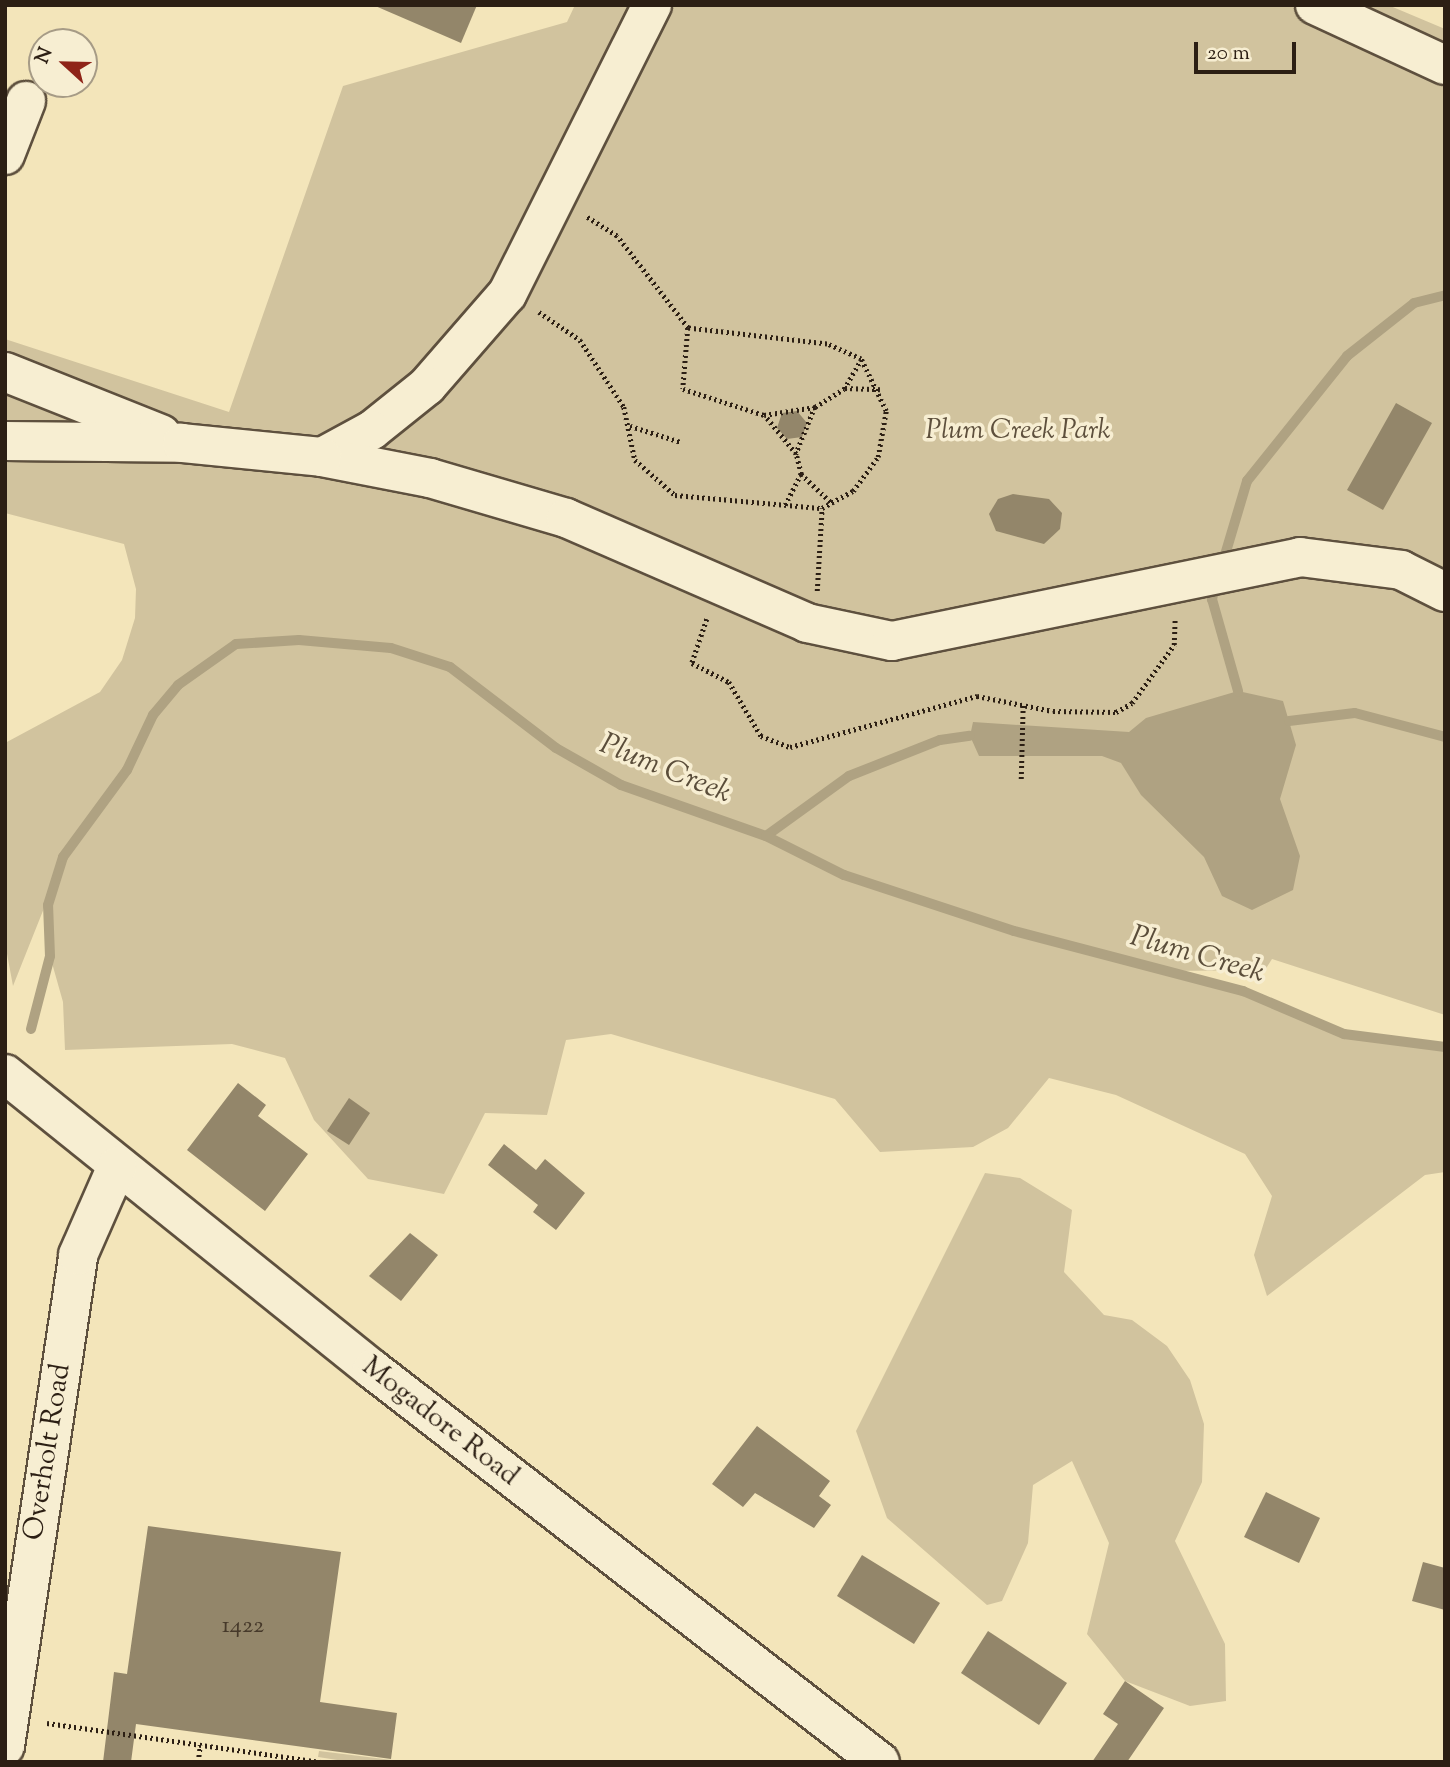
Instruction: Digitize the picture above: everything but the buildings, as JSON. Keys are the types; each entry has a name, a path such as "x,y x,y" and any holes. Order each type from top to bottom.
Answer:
{"street":[{"path":"322,457 372,430 427,386 507,294 652,5"},
{"path":"1315,5 1445,65"},
{"path":"5,155 26,101"},
{"path":"5,372 183,443"},
{"path":"5,442 183,443 322,457 430,478 566,518 719,582 807,623 892,641 1168,582 1300,557 1346,558 1401,570 1445,592"},
{"name":"Mogadore Road","path":"5,1074 117,1166 880,1762"},
{"name":"Overholt Road","path":"5,1746 78,1255 117,1166"}],"path":[{"path":"556,198 617,236 688,328 683,389 764,415 816,407 844,388 861,359"},
{"path":"507,294 580,340 630,426 635,460 675,495 822,508 860,484 878,457 886,411 880,389 861,359 827,344 688,328"},
{"path":"844,388 880,389"},
{"path":"796,454 816,407"},
{"path":"764,415 796,454 801,474 832,504"},
{"path":"630,426 681,442"},
{"path":"785,505 801,474"},
{"path":"807,623 818,586 822,508"},
{"path":"719,582 692,663 729,682 761,736 772,743 815,745 977,696 1091,713 1116,712 1132,703 1174,645 1168,582"},
{"path":"1021,779 1023,703"},
{"path":"47,1723 323,1762"},
{"path":"198,1762 200,1745"}],"green space":[{"name":"Plum Creek Park","path":"575,5 1388,5 1445,29 1445,1015 1272,959 1265,970 1170,971 1243,991 1344,1034 1445,1047 1445,1172 1425,1175 1267,1296 1254,1255 1272,1196 1245,1154 1116,1095 1049,1078 1008,1128 973,1147 880,1152 835,1099 611,1034 566,1040 547,1115 485,1113 444,1194 368,1179 314,1120 285,1058 232,1044 65,1050 63,1002 50,956 48,905 58,873 13,986 5,943 5,743 100,692 122,660 135,618 136,589 124,544 5,513 5,339 229,412 343,86 567,22"},
{"path":"985,1173 1020,1178 1072,1210 1064,1272 1104,1315 1132,1320 1167,1346 1190,1380 1204,1424 1202,1482 1175,1541 1225,1644 1226,1701 1190,1706 1125,1681 1087,1634 1109,1543 1072,1461 1033,1485 1028,1543 1002,1601 987,1605 887,1518 856,1431"},
{"path":"319,1751 392,1760 350,1762 318,1757"}],"shaded area":[{"path":"1238,691 1283,701 1296,745 1280,799 1300,856 1293,890 1252,910 1222,896 1204,857 1141,795 1121,763 1102,756 979,756 970,736 973,722 1129,732 1146,718"}],"waterway":[{"path":"1222,565 1247,481 1347,356 1414,303 1445,295"},
{"path":"1216,584 1212,599 1238,691"},
{"name":"Plum Creek","path":"31,1029 50,956 48,905 63,857 127,770 153,715 178,685 236,644 299,640 391,648 450,667 556,748 621,785 766,836 844,875 1014,931 1243,991 1344,1034 1445,1047"},
{"path":"1289,721 1355,713 1445,737"},
{"path":"766,836 849,776 940,740 970,736"}]}
